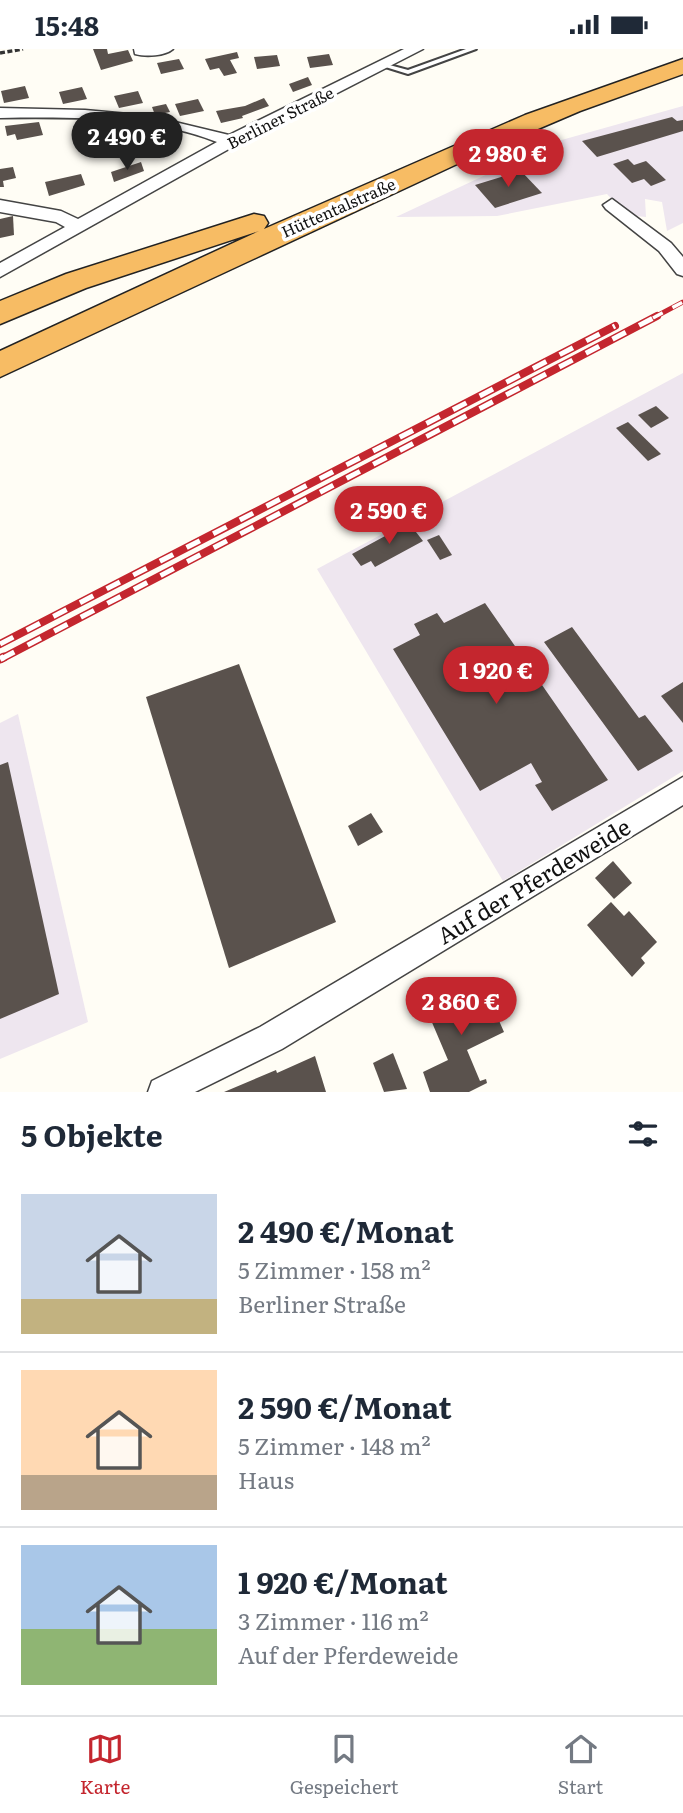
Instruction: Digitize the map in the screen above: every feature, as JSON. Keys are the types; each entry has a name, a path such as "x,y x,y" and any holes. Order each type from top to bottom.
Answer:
{"highway":[{"name":"Hüttentalstraße","path":"0,365 262,230 537,102 683,51"},
{"name":"Hüttentalstraße","path":"0,341 262,230 552,113 683,66"},
{"path":"0,313 76,281 262,230"},
{"path":"0,393 198,285 262,230"}],"street":[{"path":"140,51 166,49"},
{"path":"374,49 408,53"},
{"name":"Berliner Straße","path":"0,271 230,141 408,53"},
{"path":"0,113 51,112 147,121 215,134 230,141"},
{"path":"612,205 665,247 683,270"},
{"path":"0,207 61,217 78,227"},
{"name":"Auf der Pferdeweide","path":"163,1092 271,1038 683,790"}],"lane":[{"path":"383,65 408,72 473,49"}],"path":[{"path":"0,53 23,49"}],"shaded area":[{"path":"683,106 683,223 667,231 662,202 645,199 646,217 626,215 607,194 497,216 396,217 558,141"},
{"path":"683,373 683,771 503,881 317,569"},
{"path":"18,714 88,1022 0,1059 0,723"}],"building":[{"path":"93,49 107,49 108,54 128,50 133,61 101,70"},
{"path":"237,52 239,58 230,60 237,73 224,76 219,68 210,70 205,59"},
{"path":"329,54 333,65 310,68 307,57"},
{"path":"277,55 280,66 257,69 254,57"},
{"path":"179,59 184,69 161,74 157,63"},
{"path":"308,77 312,85 293,92 289,84"},
{"path":"25,86 29,98 4,103 1,91"},
{"path":"82,87 87,99 63,104 59,92"},
{"path":"138,91 143,103 119,108 114,96"},
{"path":"264,98 269,106 242,116 243,118 221,123 216,111 245,106"},
{"path":"198,99 204,111 180,116 175,104"},
{"path":"166,104 170,112 155,115 152,107"},
{"path":"672,117 677,121 683,120 683,131 597,157 582,141"},
{"path":"39,122 43,135 17,140 15,134 7,136 5,126"},
{"path":"97,125 101,138 76,143 72,130"},
{"path":"159,133 163,146 137,150 134,137"},
{"path":"628,159 634,165 646,161 666,180 651,186 644,179 632,183 613,164"},
{"path":"141,162 144,171 114,182 111,172"},
{"path":"13,167 16,178 3,181 4,187 0,187 0,169"},
{"path":"521,171 542,193 495,208 475,185"},
{"path":"81,174 85,185 49,196 45,182"},
{"path":"13,216 14,235 0,238 0,219"},
{"path":"656,406 669,418 651,428 638,415"},
{"path":"628,422 661,454 648,461 616,428"},
{"path":"409,523 423,541 375,567 371,561 361,566 352,554"},
{"path":"439,535 452,555 440,560 427,540"},
{"path":"485,603 608,780 552,811 535,785 542,782 531,763 480,791 393,649 420,635 414,624 437,613 444,623"},
{"path":"572,627 639,718 645,715 673,751 638,771 544,642"},
{"path":"239,664 336,922 229,968 146,697"},
{"path":"683,682 683,723 661,696"},
{"path":"8,762 59,994 0,1019 0,765"},
{"path":"371,813 383,832 358,846 348,826"},
{"path":"613,861 632,883 614,899 595,878"},
{"path":"611,902 624,916 629,911 657,942 641,958 645,963 632,977 587,925"},
{"path":"481,980 504,1032 467,1050 480,1081 486,1079 487,1083 469,1092 430,1092 423,1072 448,1060 425,1006"},
{"path":"393,1053 407,1089 384,1092 373,1063"},
{"path":"315,1056 326,1092 224,1092 276,1070 277,1073"}],"railway":[{"path":"653,318 683,302"},
{"path":"1,659 657,316"},
{"path":"0,644 615,326"},
{"path":"0,659 4,657"}]}
